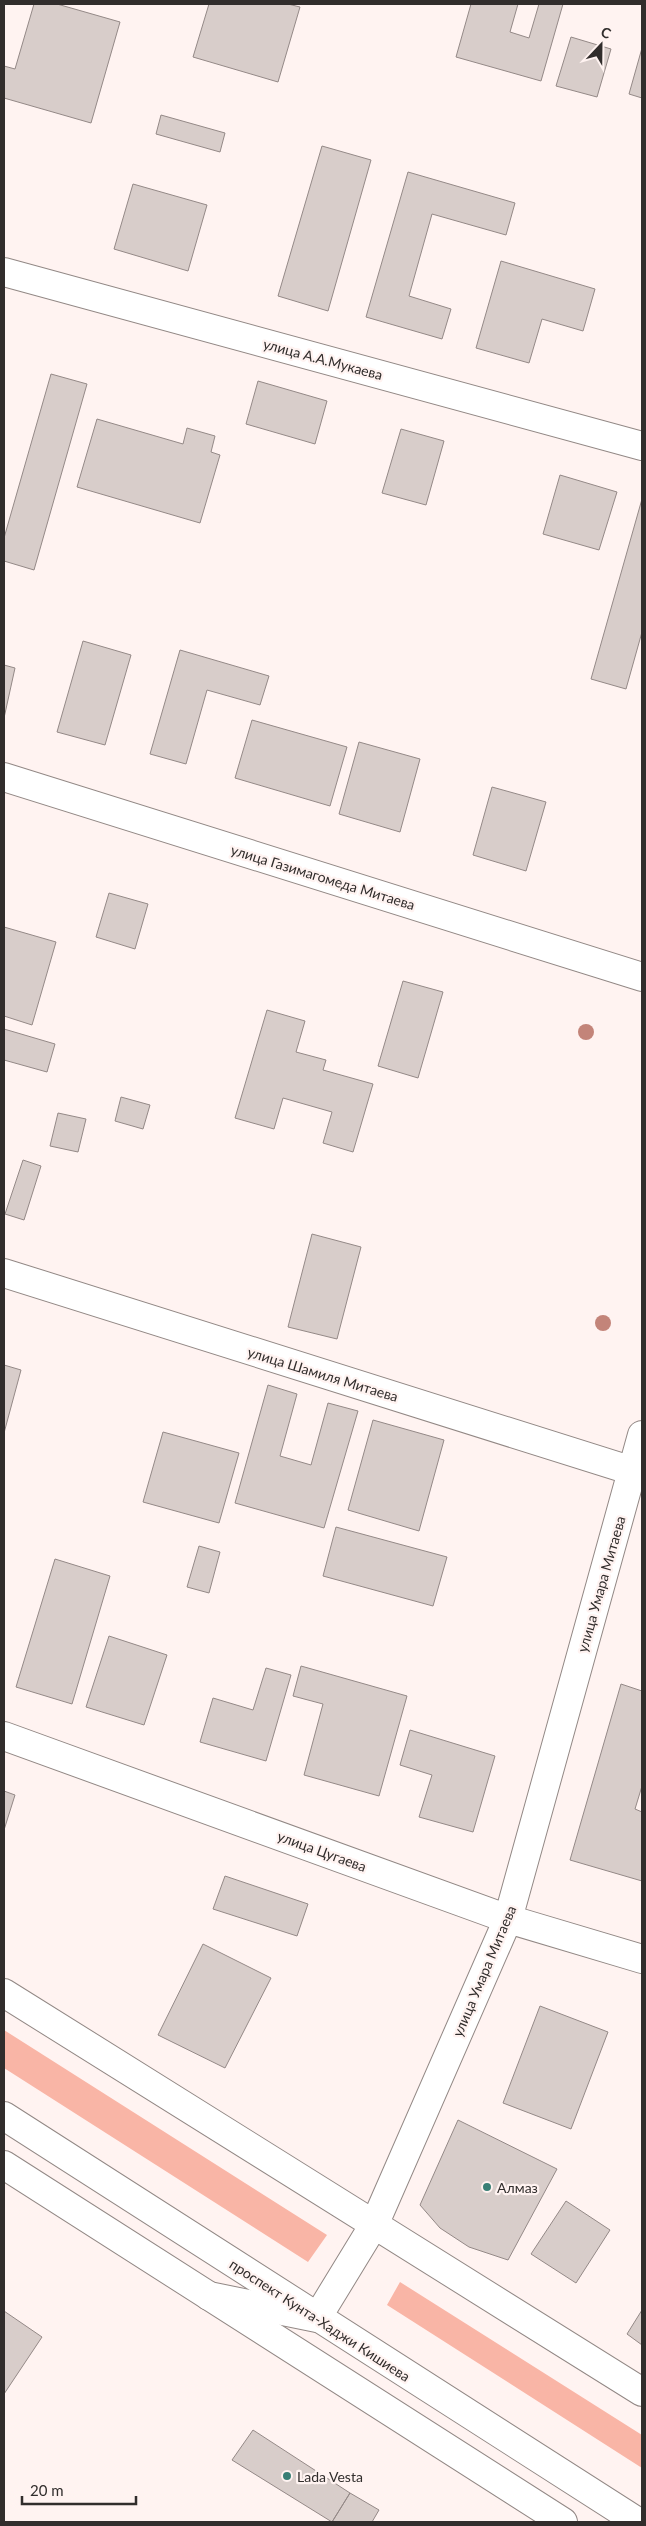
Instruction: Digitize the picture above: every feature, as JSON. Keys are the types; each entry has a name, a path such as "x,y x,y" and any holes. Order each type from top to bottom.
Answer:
{"street":[{"name":"улица А.А.Мукаева","path":"4,272 642,446"},
{"name":"улица Газимагомеда Митаева","path":"4,777 642,977"},
{"name":"улица Шамиля Митаева","path":"4,1273 638,1472"},
{"name":"улица Умара Митаева","path":"317,2318 375,2223 508,1919 638,1472 642,1435"},
{"name":"улица Цугаева","path":"4,1736 508,1919 642,1959"},
{"path":"4,1993 375,2223 642,2392"},
{"name":"проспект Кунта-Хаджи Кишиева","path":"4,2116 638,2522"},
{"path":"4,2165 563,2522"},
{"path":"206,2295 317,2318"}],"shaded area":[{"path":"4,2030 327,2235 308,2262 4,2068"},
{"path":"400,2282 642,2435 642,2468 387,2305"}],"building":[{"path":"34,4 57,4 120,22 91,123 4,98 4,66 15,69"},
{"path":"209,4 288,4 300,7 278,82 193,57"},
{"path":"471,4 518,4 510,32 529,38 539,4 563,4 541,81 456,57"},
{"path":"571,37 611,49 597,97 556,86"},
{"path":"642,48 642,98 629,94"},
{"path":"161,115 225,133 220,152 156,134"},
{"path":"322,146 371,160 328,311 278,296"},
{"path":"408,172 515,203 506,235 432,214 409,296 451,309 442,339 366,317"},
{"path":"133,184 207,205 188,271 114,249"},
{"path":"501,261 595,289 583,331 542,319 529,363 476,348"},
{"path":"51,374 87,384 34,570 4,561 4,538"},
{"path":"258,381 327,401 315,444 246,424"},
{"path":"97,419 183,444 187,428 215,436 211,452 220,455 200,523 77,487"},
{"path":"401,429 444,441 426,505 382,493"},
{"path":"560,475 617,492 599,550 543,534"},
{"path":"642,499 642,632 626,689 591,679"},
{"path":"83,641 131,655 105,745 57,732"},
{"path":"180,650 269,676 260,705 207,690 186,764 150,754"},
{"path":"4,665 15,668 4,718"},
{"path":"252,720 347,747 330,806 235,778"},
{"path":"359,742 420,759 400,832 339,814"},
{"path":"492,787 546,802 526,871 473,855"},
{"path":"109,893 148,904 135,949 96,937"},
{"path":"4,927 56,942 32,1025 4,1016"},
{"path":"403,981 443,992 418,1078 378,1066"},
{"path":"267,1010 305,1021 296,1052 326,1060 323,1070 373,1084 353,1152 323,1143 332,1112 283,1098 274,1129 235,1118"},
{"path":"4,1029 55,1044 47,1072 4,1060"},
{"path":"121,1097 150,1105 143,1129 115,1121"},
{"path":"58,1113 86,1119 78,1152 50,1146"},
{"path":"23,1160 41,1166 24,1220 5,1214"},
{"path":"312,1234 361,1247 337,1339 288,1327"},
{"path":"4,1365 21,1370 4,1433"},
{"path":"268,1385 297,1394 280,1456 311,1465 328,1403 358,1411 324,1528 235,1503"},
{"path":"373,1420 444,1440 419,1531 348,1510"},
{"path":"163,1432 239,1453 219,1523 143,1502"},
{"path":"336,1527 447,1557 433,1606 323,1576"},
{"path":"199,1546 220,1552 209,1593 187,1587"},
{"path":"55,1559 110,1576 72,1704 16,1687"},
{"path":"109,1636 167,1655 144,1725 86,1707"},
{"path":"301,1666 407,1696 379,1796 304,1775 323,1704 293,1696"},
{"path":"266,1668 291,1675 266,1761 200,1742 213,1698 253,1710"},
{"path":"621,1684 642,1691 642,1786 635,1809 642,1812 642,1881 570,1860"},
{"path":"410,1730 495,1756 473,1832 419,1817 432,1775 400,1765"},
{"path":"4,1791 15,1795 4,1830"},
{"path":"225,1876 308,1904 297,1936 213,1909"},
{"path":"203,1944 271,1978 225,2068 158,2035"},
{"path":"540,2006 608,2032 571,2129 503,2103"},
{"name":"Алмаз","path":"458,2120 557,2169 508,2260 469,2247 440,2228 420,2205"},
{"path":"566,2201 610,2230 576,2283 531,2254"},
{"path":"642,2310 642,2345 627,2334"},
{"path":"4,2311 42,2337 4,2394"},
{"path":"253,2430 350,2493 332,2522 232,2460"},
{"path":"350,2493 379,2510 372,2522 332,2522"}],"place":[{"name":"Алмаз","path":"487,2187"},
{"name":"Lada Vesta","path":"287,2476"}]}
